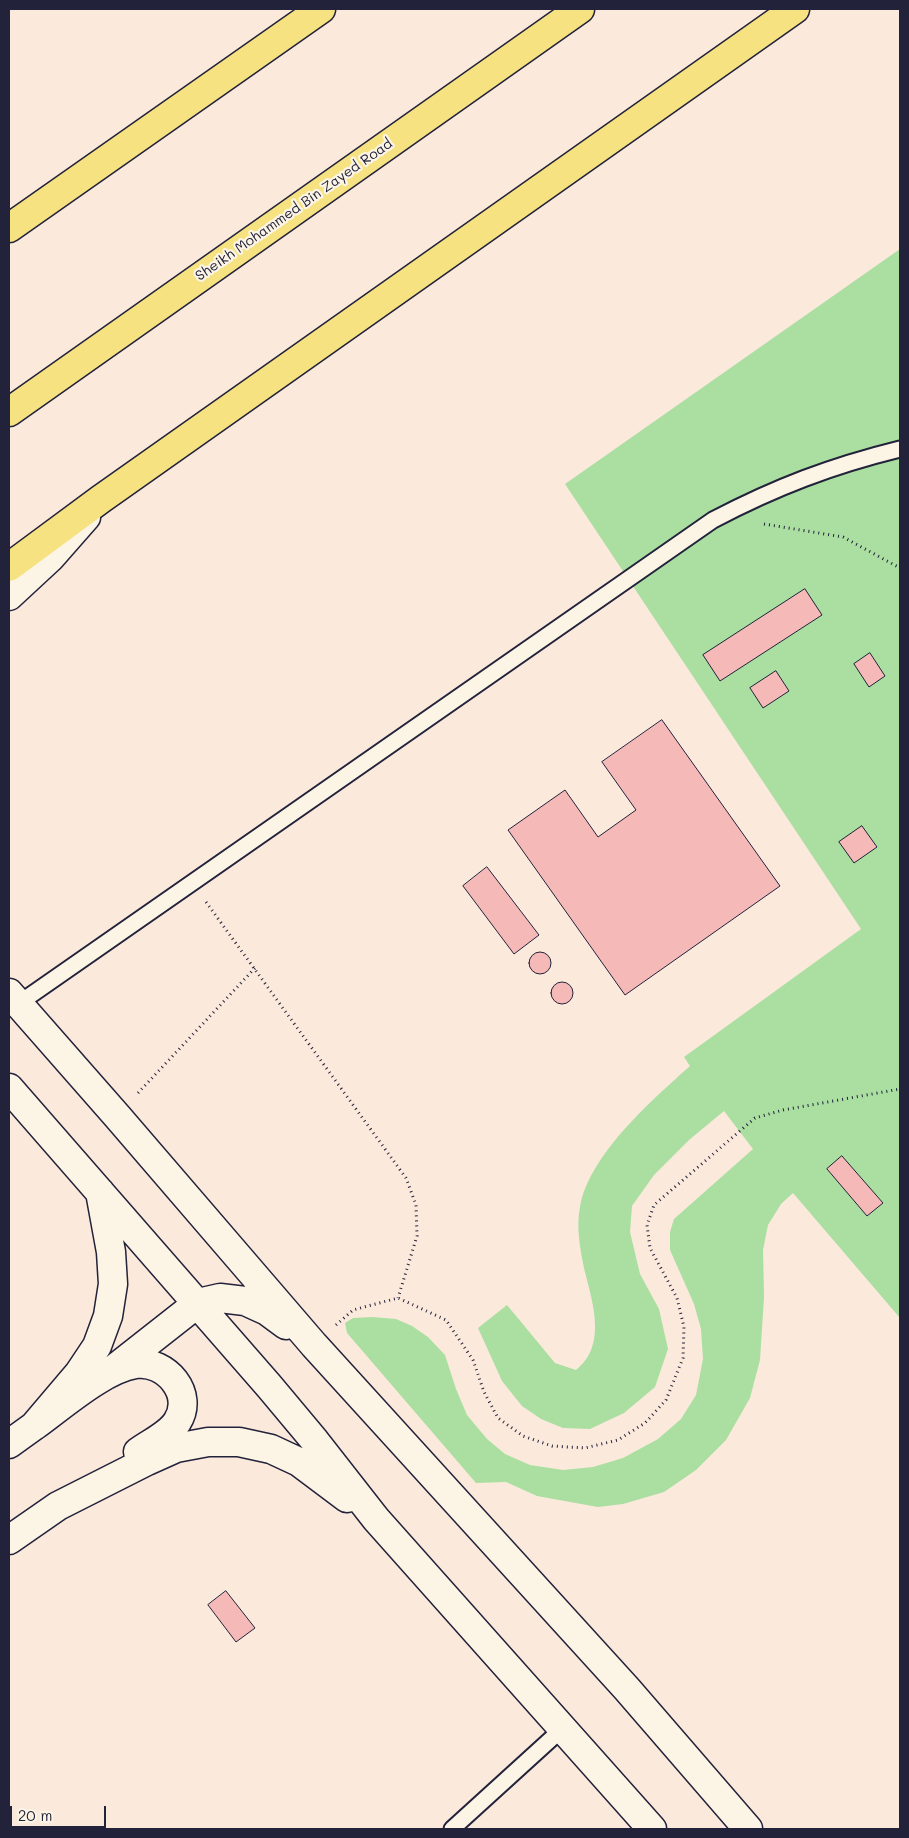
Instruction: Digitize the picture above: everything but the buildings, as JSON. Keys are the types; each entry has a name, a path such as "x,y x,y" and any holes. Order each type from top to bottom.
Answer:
{"highway":[{"path":"9,228 321,9"},
{"name":"Sheikh Mohammed Bin Zayed Road","path":"9,412 580,9"},
{"path":"9,567 102,499 795,9"}],"street":[{"path":"9,596 50,558 102,499"},
{"path":"13,999 314,1344 627,1690 748,1829"},
{"path":"9,1088 198,1303 309,1434 376,1519 652,1829"},
{"path":"34,1426 80,1374 97,1346 108,1316 113,1284 111,1252 100,1191"},
{"path":"9,1444 108,1373 198,1303 220,1298 245,1301 267,1311 314,1344"},
{"path":"9,1540 169,1431 177,1422 182,1411 183,1399 180,1387 173,1377 163,1370 149,1365 136,1364 108,1373"},
{"path":"58,1506 176,1448 208,1442 239,1442 271,1449 300,1462 376,1519"}],"lane":[{"path":"13,999 192,884 713,520 809,475 900,449"},
{"path":"452,1829 562,1729"}],"path":[{"path":"713,520 764,524 843,537 900,568"},
{"path":"192,884 255,968 406,1178 416,1206 417,1236 398,1298"},
{"path":"117,1116 255,968"},
{"path":"314,1344 353,1310 398,1298 446,1320 473,1360 484,1392 498,1418 522,1436 552,1446 585,1448 618,1440 644,1424 666,1400 683,1358 684,1327 678,1298 650,1248 647,1225 654,1205 755,1118 783,1110 900,1089"}],"green space":[{"path":"900,249 900,1318 793,1193 781,1204 768,1225 763,1250 764,1297 760,1360 750,1398 726,1440 696,1470 664,1492 623,1504 598,1507 537,1496 506,1482 476,1483 347,1333 345,1323 353,1318 396,1319 412,1326 428,1337 445,1355 467,1415 487,1439 505,1454 530,1465 563,1470 593,1467 623,1458 658,1439 681,1419 696,1395 703,1359 701,1329 694,1304 670,1250 670,1232 674,1219 753,1149 724,1111 689,1140 654,1175 632,1206 630,1232 640,1274 659,1309 668,1349 655,1387 624,1413 590,1429 563,1428 541,1419 522,1406 502,1381 478,1328 507,1305 555,1363 576,1370 586,1360 592,1348 595,1322 591,1294 581,1253 578,1222 586,1187 596,1168 624,1130 690,1066 684,1057 861,929 565,484"}]}
